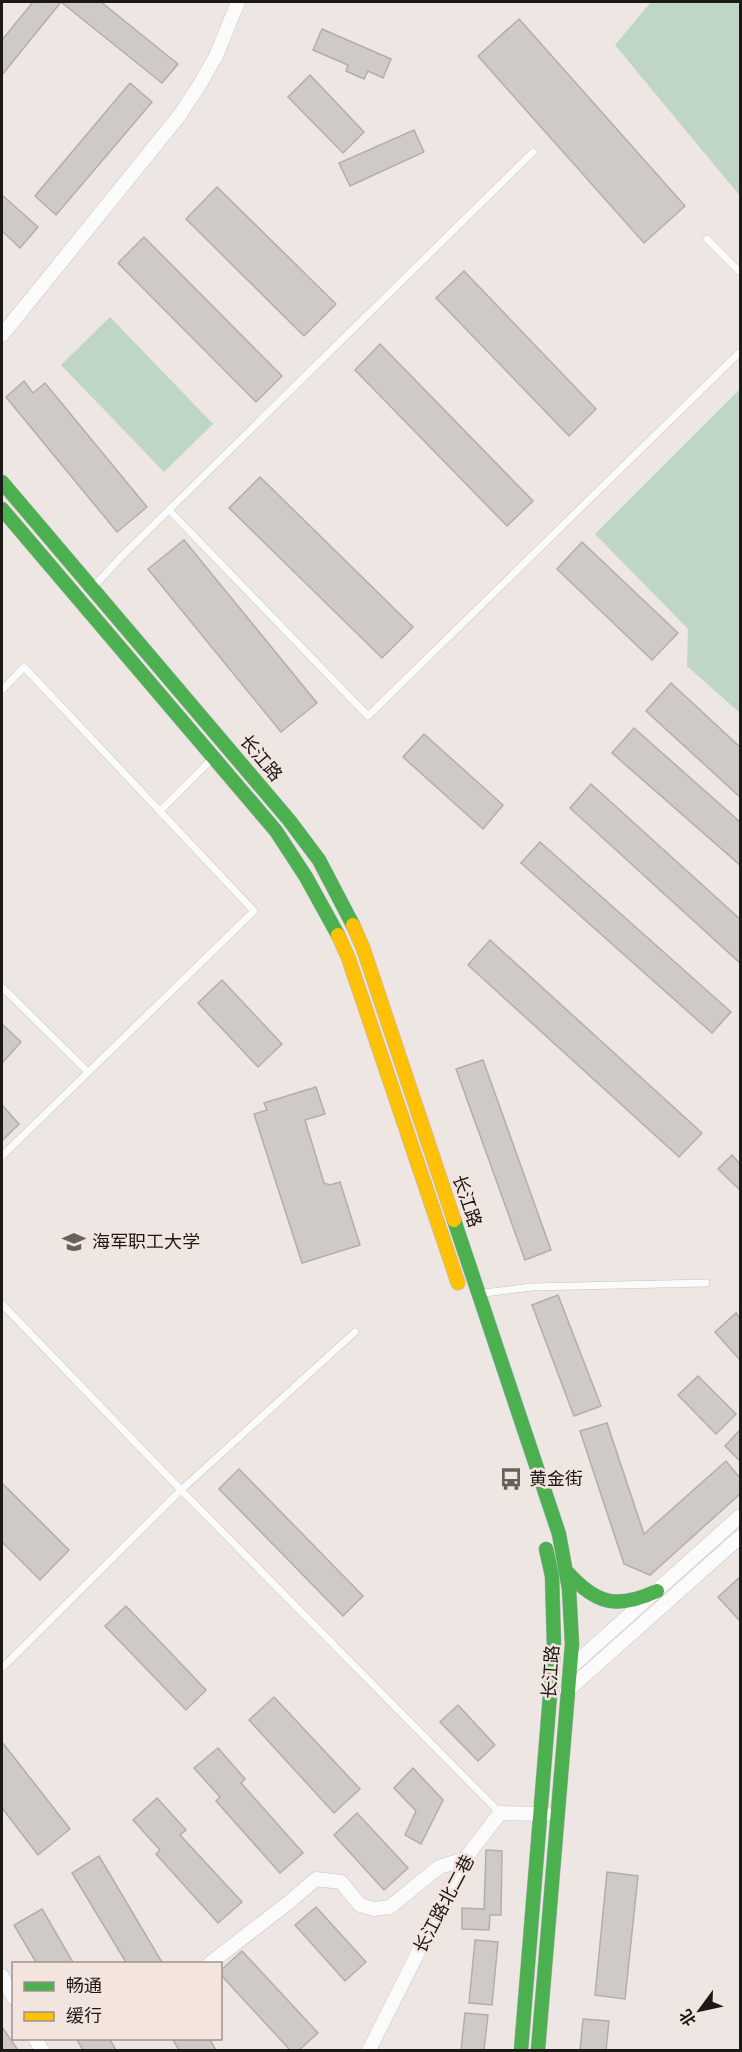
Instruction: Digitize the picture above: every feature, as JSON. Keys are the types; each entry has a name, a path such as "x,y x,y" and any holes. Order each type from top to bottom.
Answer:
{"highway":[{"name":"长江路","path":"2,482 289,819 319,860 363,948 559,1534 568,1573 572,1607 570,1669 538,2050"},
{"name":"长江路","path":"2,509 276,831 303,867 328,912 348,957 464,1301"},
{"name":"长江路","path":"521,2050 554,1646 552,1576 544,1539"},
{"path":"568,1573 579,1587 594,1597 610,1602 625,1604 641,1600 657,1591"}],"street":[{"path":"2,335 178,116 216,56 238,2"},
{"path":"551,1686 741,1516"},
{"path":"551,1686 568,1691 741,1537"},
{"path":"500,1813 558,1815"},
{"name":"长江路北二巷","path":"369,2050 465,1859 500,1813"},
{"path":"212,1962 288,1904 316,1879 342,1882 360,1905 374,1909 390,1907 439,1867 465,1859"},
{"path":"2,1976 12,1994"}],"lane":[{"path":"92,588 533,152"},
{"path":"707,239 741,272"},
{"path":"169,510 368,716 741,352"},
{"path":"2,690 24,667 254,911 2,1156"},
{"path":"160,811 213,757"},
{"path":"2,987 88,1072"},
{"path":"479,1294 532,1287 706,1284"},
{"path":"2,1304 181,1490 500,1813"},
{"path":"2,1668 181,1490 355,1332"}],"green space":[{"path":"651,2 740,2 740,196 615,45"},
{"path":"110,317 213,424 164,472 61,365"},
{"path":"740,389 740,713 687,666 688,629 595,534"}],"building":[{"path":"33,2 61,2 2,75 2,40"},
{"path":"61,2 101,2 178,64 162,83"},
{"path":"519,19 685,206 644,243 478,56"},
{"path":"322,29 391,59 383,78 368,71 364,79 346,71 348,65 313,50"},
{"path":"310,75 364,132 343,153 288,97"},
{"path":"130,83 152,102 56,215 35,196"},
{"path":"414,130 424,152 350,186 339,163"},
{"path":"217,187 336,304 304,336 186,219"},
{"path":"2,195 38,227 20,248 2,231"},
{"path":"144,237 282,376 256,402 118,263"},
{"path":"464,271 596,409 569,436 436,298"},
{"path":"380,344 533,501 507,526 355,370"},
{"path":"24,381 33,393 45,383 147,507 117,532 6,397"},
{"path":"260,477 413,627 382,658 229,508"},
{"path":"184,540 317,703 281,732 148,569"},
{"path":"582,542 678,633 652,660 557,569"},
{"path":"671,683 740,747 740,797 646,711"},
{"path":"634,728 740,822 740,865 612,753"},
{"path":"424,734 503,805 483,829 403,757"},
{"path":"591,784 740,919 740,963 570,808"},
{"path":"540,842 731,1012 712,1033 521,863"},
{"path":"490,940 702,1133 679,1157 468,965"},
{"path":"222,980 282,1044 258,1067 198,1003"},
{"path":"2,1024 21,1042 2,1063"},
{"path":"483,1060 551,1250 525,1260 456,1069"},
{"path":"316,1087 325,1114 305,1120 324,1183 330,1185 340,1182 360,1245 302,1263 254,1114 267,1110 264,1103"},
{"path":"2,1105 19,1124 2,1141"},
{"path":"732,1155 740,1164 740,1190 718,1169"},
{"path":"558,1295 601,1406 574,1416 532,1305"},
{"path":"736,1313 740,1319 740,1360 715,1332"},
{"path":"698,1376 736,1414 716,1434 678,1395"},
{"path":"607,1423 644,1534 726,1461 740,1478 740,1494 650,1575 624,1564 580,1431"},
{"path":"740,1430 740,1461 725,1446"},
{"path":"239,1469 363,1596 343,1616 219,1489"},
{"path":"2,1483 69,1550 40,1580 2,1542"},
{"path":"740,1577 740,1621 718,1597"},
{"path":"126,1606 206,1690 186,1710 105,1626"},
{"path":"274,1697 360,1789 334,1813 249,1720"},
{"path":"458,1705 495,1745 478,1761 440,1722"},
{"path":"2,1742 70,1829 38,1855 2,1808"},
{"path":"218,1748 245,1779 241,1783 303,1853 280,1873 216,1801 220,1797 194,1768"},
{"path":"413,1768 443,1800 421,1844 405,1835 416,1811 394,1788"},
{"path":"157,1798 186,1830 180,1835 242,1902 218,1923 156,1854 160,1850 133,1820"},
{"path":"357,1813 408,1868 384,1890 334,1835"},
{"path":"486,1850 502,1851 501,1915 490,1915 489,1930 462,1929 462,1908 484,1909"},
{"path":"99,1856 162,1962 126,1962 72,1873"},
{"path":"607,1872 638,1876 625,1999 595,1995"},
{"path":"316,1907 366,1962 345,1981 295,1925"},
{"path":"42,1909 73,1962 36,1962 14,1925"},
{"path":"475,1940 498,1942 492,2005 469,2003"},
{"path":"242,1951 318,2033 299,2050 290,2050 222,1976 222,1969"},
{"path":"465,2013 488,2015 484,2050 461,2050"},
{"path":"583,2019 609,2021 606,2050 580,2050"},
{"path":"2,2027 18,2050 2,2050"},
{"path":"77,2040 110,2040 116,2050 83,2050"},
{"path":"173,2040 210,2040 216,2050 179,2050"}],"traffic: fast":[{"path":"2,482 289,820 319,860 353,925"},
{"path":"2,509 276,831 306,877 338,935"},
{"path":"454,1220 559,1534 569,1589 572,1644 538,2050"},
{"path":"521,2050 554,1646 552,1576 546,1549"},
{"path":"568,1573 589,1592 609,1601 631,1600 657,1591"}],"traffic: slow":[{"path":"353,925 363,948 454,1220"},
{"path":"338,935 348,957 458,1283"}],"place":[{"name":"海军职工大学","path":"74,1242"},
{"name":"黄金街","path":"511,1479"}]}
